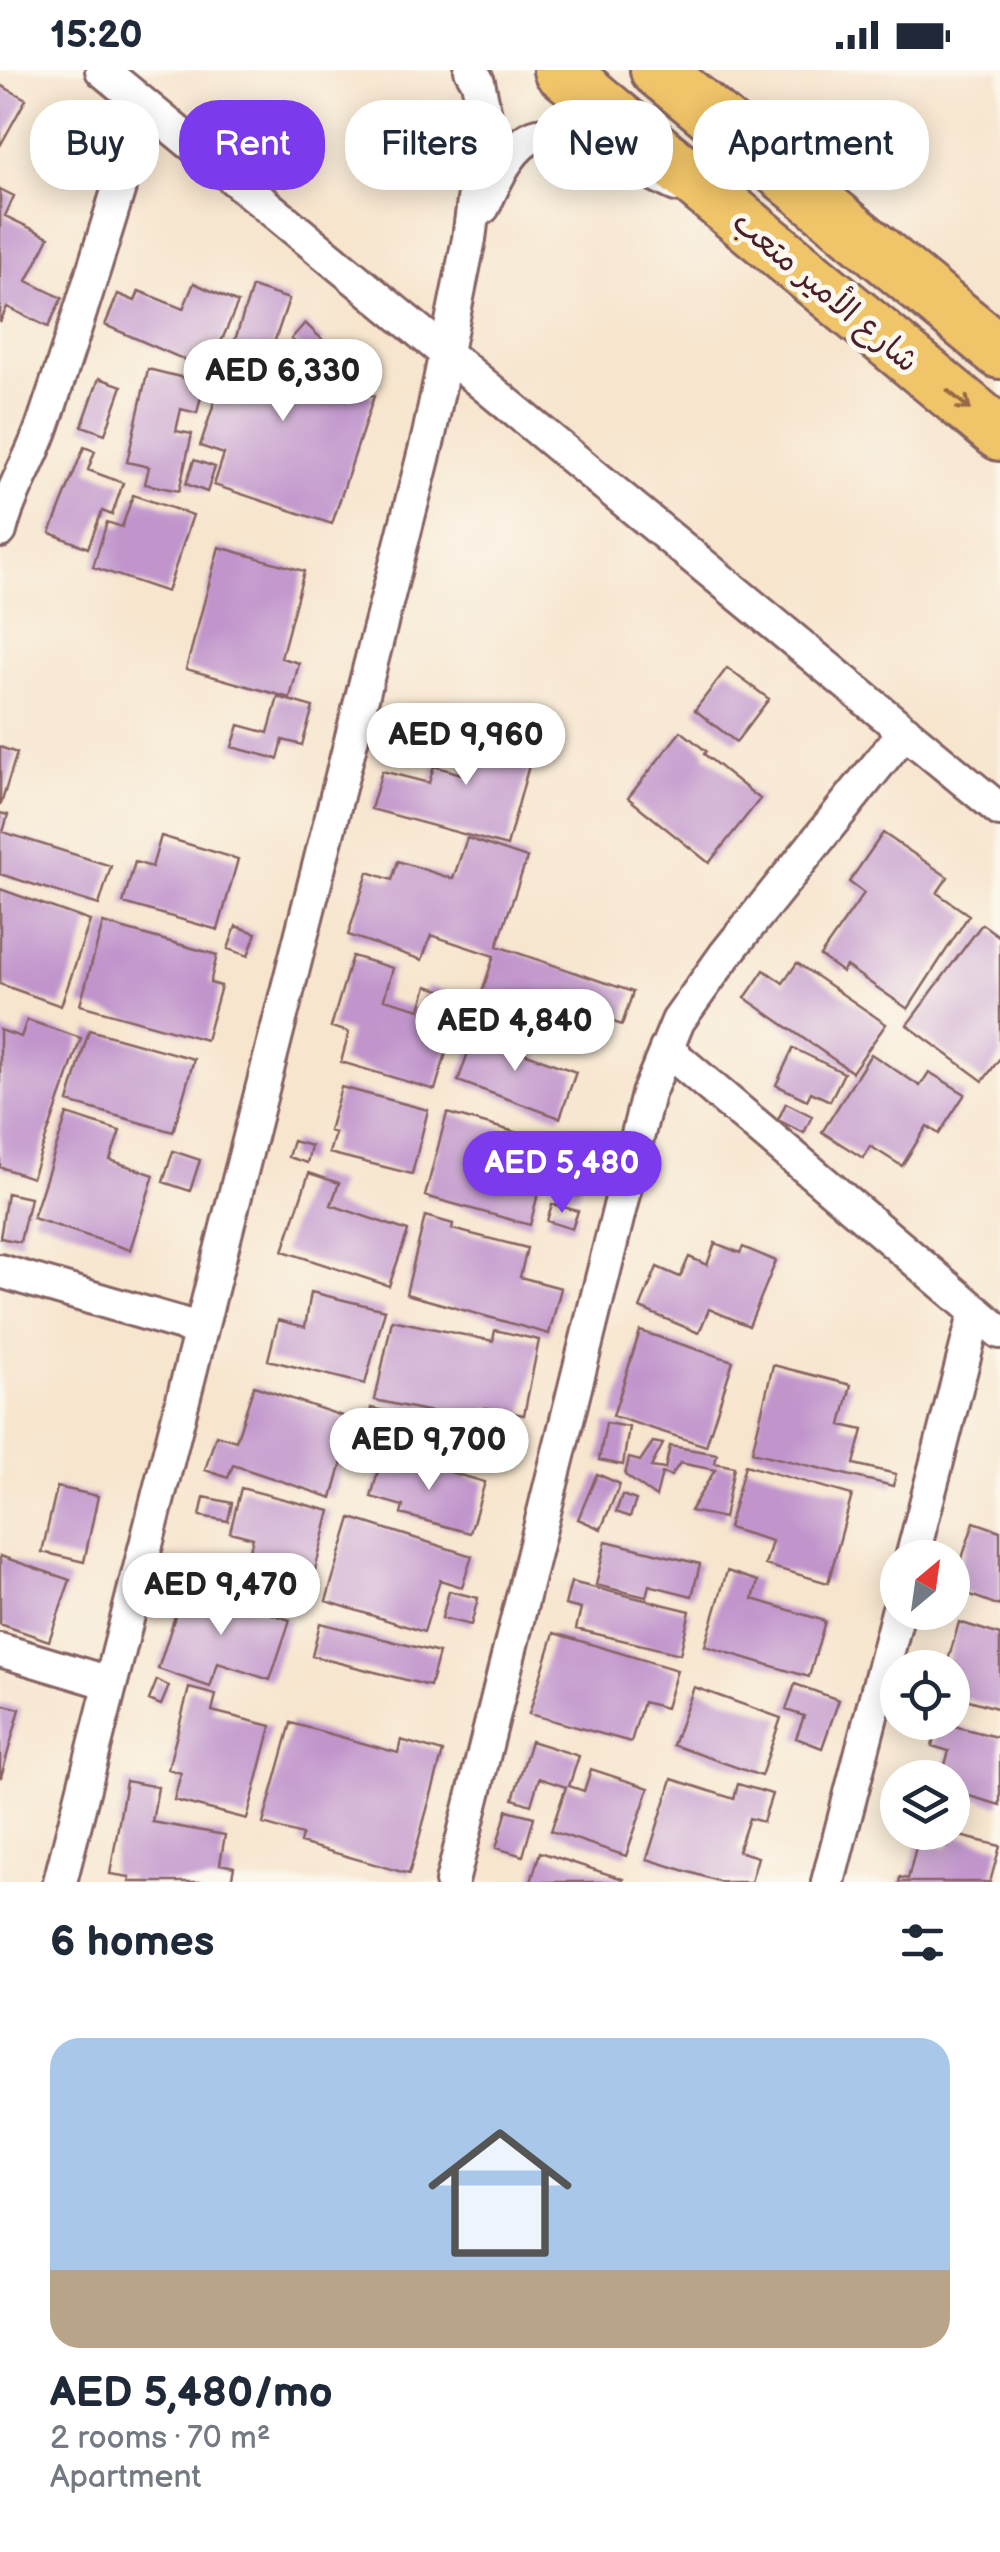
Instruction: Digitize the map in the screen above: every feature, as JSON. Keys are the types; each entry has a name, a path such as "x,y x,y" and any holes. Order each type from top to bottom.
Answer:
{"main road":[{"name":"شارع الأمير متعب","path":"560,70 1000,434"},
{"name":"شارع الأمير متعب","path":"657,70 1000,352"},
{"path":"775,248 777,230 798,223 863,286 1000,385"}],"street":[{"path":"102,70 139,100"},
{"path":"60,1882 380,636 446,354 468,238 484,115 478,82 471,70"},
{"path":"159,116 1000,810"},
{"path":"468,238 500,170 522,145 537,136 569,137 723,206"},
{"path":"2,514 41,432 119,190"},
{"path":"452,1882 648,1094 678,1021 725,955 905,731"},
{"path":"666,1049 988,1322 918,1540"},
{"path":"0,1270 200,1329"},
{"path":"828,1882 893,1630"},
{"path":"0,1650 110,1683"}],"building":[{"path":"0,85 26,99 0,146"},
{"path":"0,189 14,196 5,216 49,237 27,281 62,298 48,327 7,307 0,322"},
{"path":"194,283 238,303 214,358 200,352 194,364 105,325 118,294 135,301 139,291 183,309"},
{"path":"252,287 289,299 268,361 374,396 332,524 214,485 224,454 200,446 223,376 238,381 246,357 231,352"},
{"path":"305,323 324,341 311,356 291,339"},
{"path":"148,369 204,383 197,413 181,409 176,431 192,434 179,491 145,484 149,467 127,462"},
{"path":"99,378 122,386 105,434 82,426"},
{"path":"84,447 95,451 88,470 123,483 112,515 102,511 88,548 50,533"},
{"path":"194,460 215,467 207,492 186,484"},
{"path":"133,495 193,515 167,592 93,567 107,522 122,527"},
{"path":"219,547 304,571 281,658 299,663 290,698 186,669"},
{"path":"727,668 769,699 736,742 695,710"},
{"path":"278,697 313,707 302,745 283,740 278,759 232,747 239,725 268,733"},
{"path":"477,715 512,724 507,740 534,747 507,846 371,809 382,771 429,783 434,766 461,774"},
{"path":"681,731 760,799 709,863 628,798"},
{"path":"0,747 17,753 1,804 0,804"},
{"path":"0,813 8,815 3,832 111,866 99,905 0,874"},
{"path":"883,833 948,877 937,893 969,915 908,1009 846,966 842,972 820,956 864,893 849,882"},
{"path":"161,836 238,859 218,930 123,903 135,862 152,867"},
{"path":"467,838 527,858 497,946 633,992 622,1025 560,1004 556,1017 482,992 494,956 431,935 422,960 348,935 368,872 392,880 398,861 453,879"},
{"path":"0,889 90,921 61,1006 0,984"},
{"path":"103,923 217,955 210,983 221,986 206,1040 80,1005"},
{"path":"982,924 1000,937 1000,1058 983,1081 907,1025"},
{"path":"236,926 256,933 248,956 228,949"},
{"path":"352,956 393,968 384,999 420,1009 427,986 463,996 435,1090 341,1062 349,1032 331,1027"},
{"path":"797,963 886,1024 852,1072 745,998 764,970 783,983"},
{"path":"27,1020 81,1038 32,1178 0,1167 0,1030 21,1037"},
{"path":"479,1021 504,1031 499,1044 576,1072 560,1118 458,1081"},
{"path":"89,1030 194,1059 173,1132 68,1102"},
{"path":"793,1048 844,1073 830,1101 811,1092 807,1100 776,1085"},
{"path":"871,1054 920,1086 929,1072 965,1094 939,1134 927,1126 902,1166 870,1146 863,1158 822,1132"},
{"path":"341,1087 428,1110 412,1174 329,1153 335,1133 329,1131"},
{"path":"786,1103 812,1116 804,1133 778,1120"},
{"path":"447,1113 533,1137 522,1177 541,1182 530,1225 425,1196"},
{"path":"67,1114 120,1131 110,1160 154,1175 130,1250 33,1218"},
{"path":"293,1141 311,1146 307,1163 288,1157"},
{"path":"572,1141 591,1147 578,1196 558,1190"},
{"path":"173,1151 200,1160 190,1191 163,1182"},
{"path":"309,1173 339,1183 331,1205 408,1231 389,1286 283,1251"},
{"path":"7,1193 30,1198 20,1242 0,1238"},
{"path":"552,1204 578,1211 572,1229 547,1221"},
{"path":"425,1216 453,1224 452,1229 527,1248 520,1277 561,1288 549,1334 406,1294"},
{"path":"715,1243 740,1253 743,1247 776,1261 749,1326 709,1309 699,1333 640,1308 657,1267 680,1277 689,1257 707,1265"},
{"path":"311,1292 385,1310 365,1384 268,1360 278,1320 305,1327"},
{"path":"392,1320 493,1341 495,1330 539,1340 524,1415 486,1408 483,1423 375,1400"},
{"path":"640,1331 733,1361 706,1446 613,1416"},
{"path":"773,1365 851,1385 841,1425 863,1430 854,1464 896,1474 893,1486 752,1452"},
{"path":"254,1386 354,1420 332,1498 233,1465 228,1478 205,1470 216,1435 236,1441"},
{"path":"371,1408 420,1419 413,1450 365,1440"},
{"path":"606,1423 629,1427 623,1465 599,1460"},
{"path":"653,1442 663,1444 651,1467 665,1469 670,1446 717,1454 715,1463 734,1467 724,1518 690,1511 715,1470 680,1463 671,1476 662,1473 656,1497 625,1475 629,1458 640,1461"},
{"path":"383,1453 485,1482 470,1533 401,1514 403,1506 371,1497"},
{"path":"745,1465 852,1495 828,1583 765,1565 772,1541 728,1528"},
{"path":"597,1474 620,1484 601,1529 578,1519"},
{"path":"57,1487 98,1496 84,1562 42,1552"},
{"path":"241,1488 330,1511 310,1590 244,1574 253,1538 230,1532"},
{"path":"622,1495 636,1500 630,1517 616,1512"},
{"path":"204,1497 232,1503 228,1521 200,1516"},
{"path":"351,1518 472,1556 462,1587 440,1580 424,1632 326,1601"},
{"path":"974,1522 1000,1531 1000,1606 970,1595 968,1540"},
{"path":"606,1541 700,1564 692,1596 649,1585 646,1597 596,1585"},
{"path":"0,1556 70,1580 49,1641 0,1624"},
{"path":"727,1571 758,1581 753,1599 825,1621 809,1677 705,1646"},
{"path":"571,1582 690,1611 680,1654 576,1629 581,1609 565,1605"},
{"path":"185,1585 290,1620 270,1680 218,1663 210,1687 158,1669"},
{"path":"449,1591 478,1598 471,1625 442,1618"},
{"path":"320,1623 439,1653 430,1686 312,1656"},
{"path":"970,1625 1000,1635 1000,1709 970,1700 970,1650 951,1650 957,1630 970,1630"},
{"path":"554,1633 677,1670 666,1708 643,1702 631,1742 529,1714"},
{"path":"157,1680 169,1686 161,1705 149,1700"},
{"path":"795,1684 839,1700 822,1748 796,1738 804,1716 786,1710"},
{"path":"694,1687 781,1718 761,1776 673,1745"},
{"path":"189,1688 216,1695 212,1711 271,1726 247,1819 174,1800 181,1773 168,1769"},
{"path":"0,1704 20,1709 1,1777 0,1777"},
{"path":"291,1723 398,1753 401,1740 443,1752 409,1874 300,1843 302,1835 263,1824"},
{"path":"970,1730 1000,1738 1000,1805 970,1796 970,1760 946,1760 949,1751 932,1746 934,1740 970,1740"},
{"path":"531,1741 579,1756 569,1786 584,1791 591,1769 649,1788 626,1856 551,1831 566,1787 539,1778 531,1805 513,1799"},
{"path":"672,1779 734,1799 738,1784 772,1794 763,1822 749,1818 738,1851 758,1857 751,1882 721,1882 647,1859"},
{"path":"126,1781 158,1787 152,1822 225,1835 220,1864 234,1867 231,1882 129,1882 130,1877 110,1874"},
{"path":"507,1810 534,1817 523,1856 496,1848"},
{"path":"970,1838 1000,1846 990,1882 899,1882 900,1877 908,1879 915,1850 970,1850"},
{"path":"540,1852 623,1879 622,1882 531,1882"}]}
